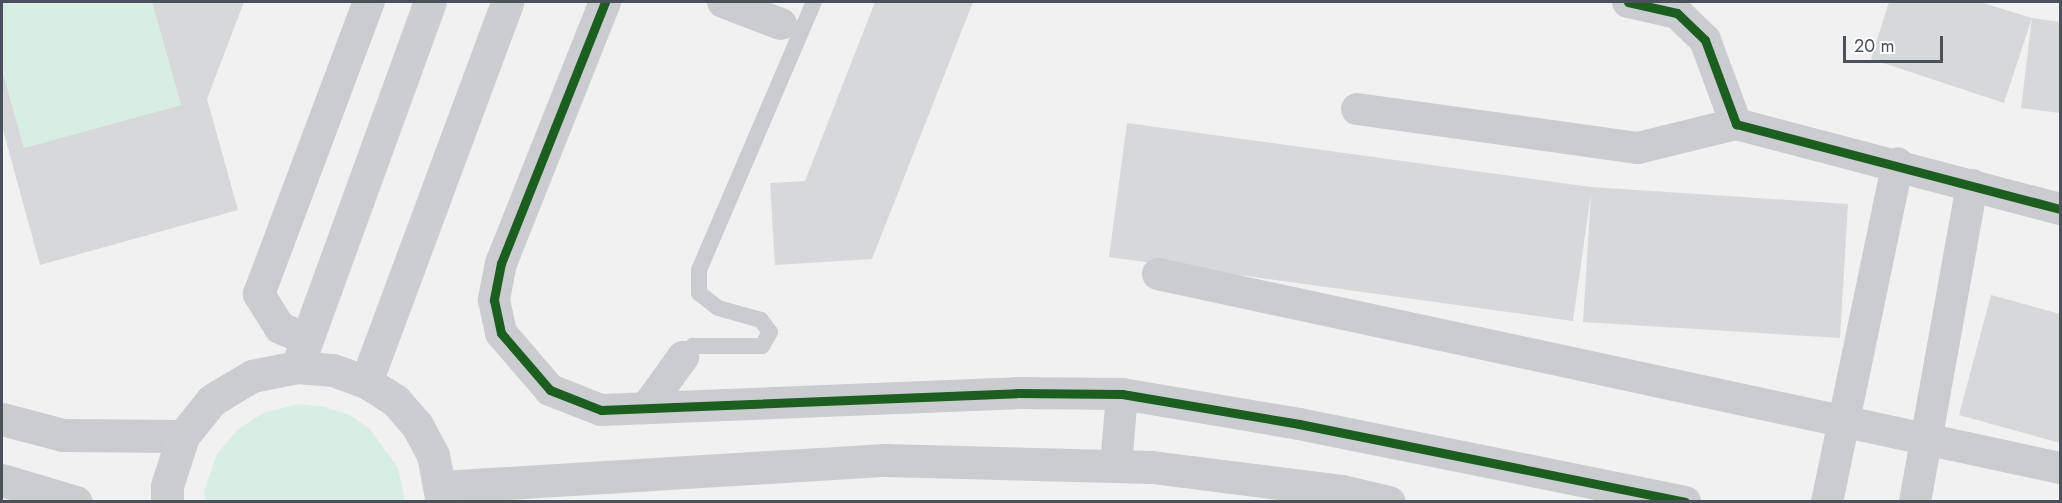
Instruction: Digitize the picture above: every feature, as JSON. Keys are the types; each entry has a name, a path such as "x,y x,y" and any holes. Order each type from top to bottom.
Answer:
{"main road":[{"path":"167,501 167,486 183,436 213,400 252,376 302,353 429,2"},
{"path":"366,381 507,2"},
{"path":"302,353 333,370 366,381 395,400 417,425 433,455 442,494"}],"street":[{"path":"302,353 280,328 259,294 369,2"},
{"path":"605,2 501,263 494,300 501,333 550,390 601,410 1017,393 1122,394 1299,424 1685,501"},
{"path":"723,2 792,28"},
{"path":"1628,2 1677,13 1705,40 1736,124"},
{"path":"1357,109 1638,148 1736,124 1898,163 2061,208"},
{"path":"1827,501 1898,163"},
{"path":"1915,501 1924,439 1972,185"},
{"path":"1158,274 1843,418 1924,439 2061,468"},
{"path":"647,408 683,357"},
{"path":"1116,466 1122,394"},
{"path":"2,419 63,435 183,436"},
{"path":"442,494 885,460 1116,466 1342,491 1389,501"},
{"path":"2,480 76,501"}],"lane":[{"path":"683,357 693,346 762,346 770,332 761,320 718,308 699,293 699,270 792,28 814,2"}],"green space":[{"path":"2,2 152,2 181,105 24,148 2,67"},
{"path":"299,404 325,407 350,415 370,429 398,468 405,501 205,501 204,491 217,454 238,429 266,412"}],"building":[{"path":"152,2 244,2 207,99 238,210 40,265 2,126 2,69 24,148 181,105"},
{"path":"875,2 973,2 872,259 775,265 770,183 805,181"},
{"path":"1889,2 1980,2 2032,18 2004,103 1871,59"},
{"path":"2032,18 2060,22 2060,113 2021,108"},
{"path":"1127,123 1591,187 1848,204 1840,338 1583,322 1591,193 1573,321 1109,257"},
{"path":"1991,295 2060,314 2060,443 1959,415"}],"cycle path":[{"path":"605,2 501,263 494,300 501,333 550,390 601,410 1017,393 1122,394 1299,424 1685,502"},
{"path":"1628,2 1677,13 1705,40 1736,124 2060,209"}]}
